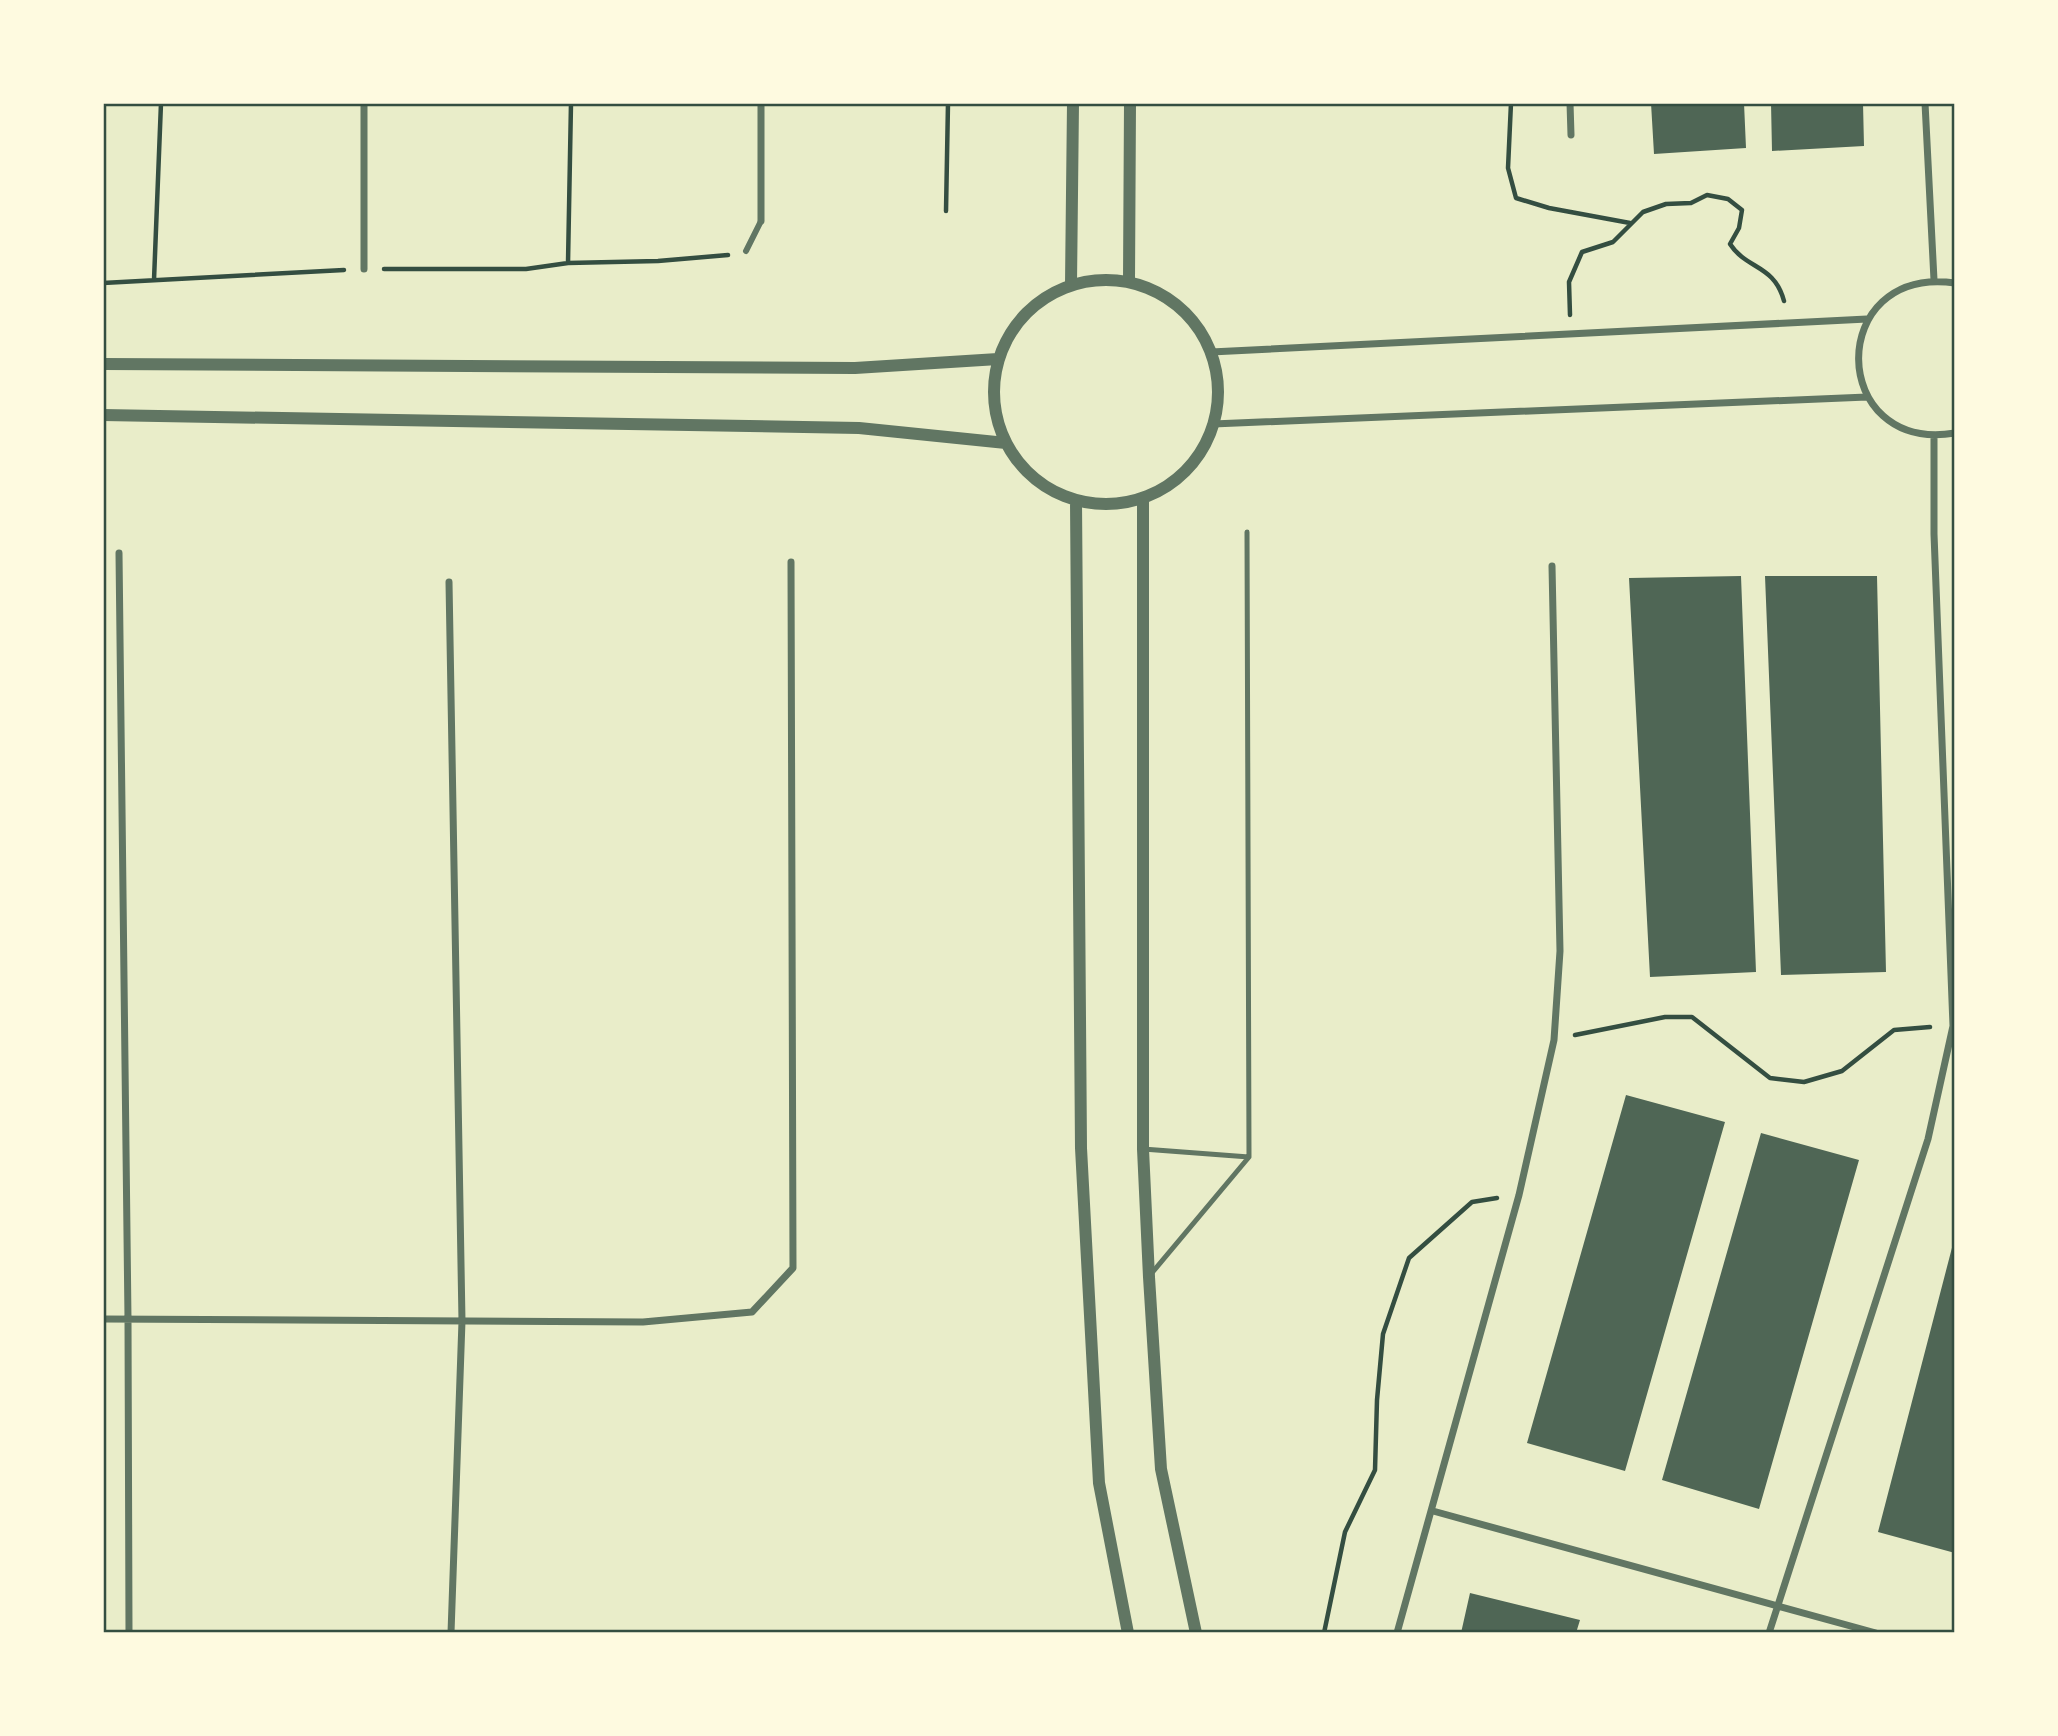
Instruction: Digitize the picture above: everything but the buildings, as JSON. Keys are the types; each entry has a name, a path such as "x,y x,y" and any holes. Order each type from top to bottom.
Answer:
{"street":[{"path":"363,269 364,103"},
{"path":"746,251 761,221 761,103"},
{"path":"1072,284 1073,103"},
{"path":"1129,281 1130,103"},
{"path":"1570,103 1571,135"},
{"path":"1926,103 1934,280"},
{"path":"1100,279 1129,281 1164,295 1192,320 1211,352 1218,388 1213,424 1198,455 1174,481 1143,498 1110,505 1076,501 1048,488 1024,469 1006,443 996,414 994,386 999,359 1015,326 1039,301 1072,284 1100,279"},
{"path":"1955,283 1934,280 1915,283 1896,291 1880,303 1867,319 1859,338 1857,358 1867,397 1895,426 1934,436 1955,433"},
{"path":"1211,352 1867,319"},
{"path":"103,364 855,368 999,359"},
{"path":"1213,424 1867,397"},
{"path":"103,415 859,428 1006,443"},
{"path":"1769,1633 1928,1139 1953,1026 1934,534 1934,436"},
{"path":"1143,498 1143,1149 1161,1469 1196,1633"},
{"path":"1076,501 1081,1148 1099,1483 1128,1633"},
{"path":"119,553 129,1633"},
{"path":"103,1319 643,1322 752,1312 793,1268 791,562"},
{"path":"1397,1633 1519,1195 1554,1040 1560,951 1552,566"},
{"path":"449,582 462,1321 451,1633"},
{"path":"1433,1511 1876,1633"}],"lane":[{"path":"1149,1277 1249,1157 1247,532"},
{"path":"1143,1149 1249,1157"}],"path":[{"path":"154,280 161,103"},
{"path":"568,263 571,103"},
{"path":"946,211 948,103"},
{"path":"1511,103 1508,168 1516,198 1549,208 1631,223"},
{"path":"1571,334 1569,282 1582,252 1613,242 1643,212 1666,204 1690,203 1707,195 1728,199 1742,210 1740,228 1730,244 1738,257 1762,269 1780,289 1789,323"},
{"path":"103,283 363,269 526,269 568,263 716,258 746,251"},
{"path":"1554,1040 1665,1017 1692,1017 1770,1078 1804,1082 1842,1071 1894,1030 1953,1026"},
{"path":"1324,1633 1345,1532 1375,1470 1377,1400 1383,1334 1409,1258 1472,1202 1519,1195"}]}
